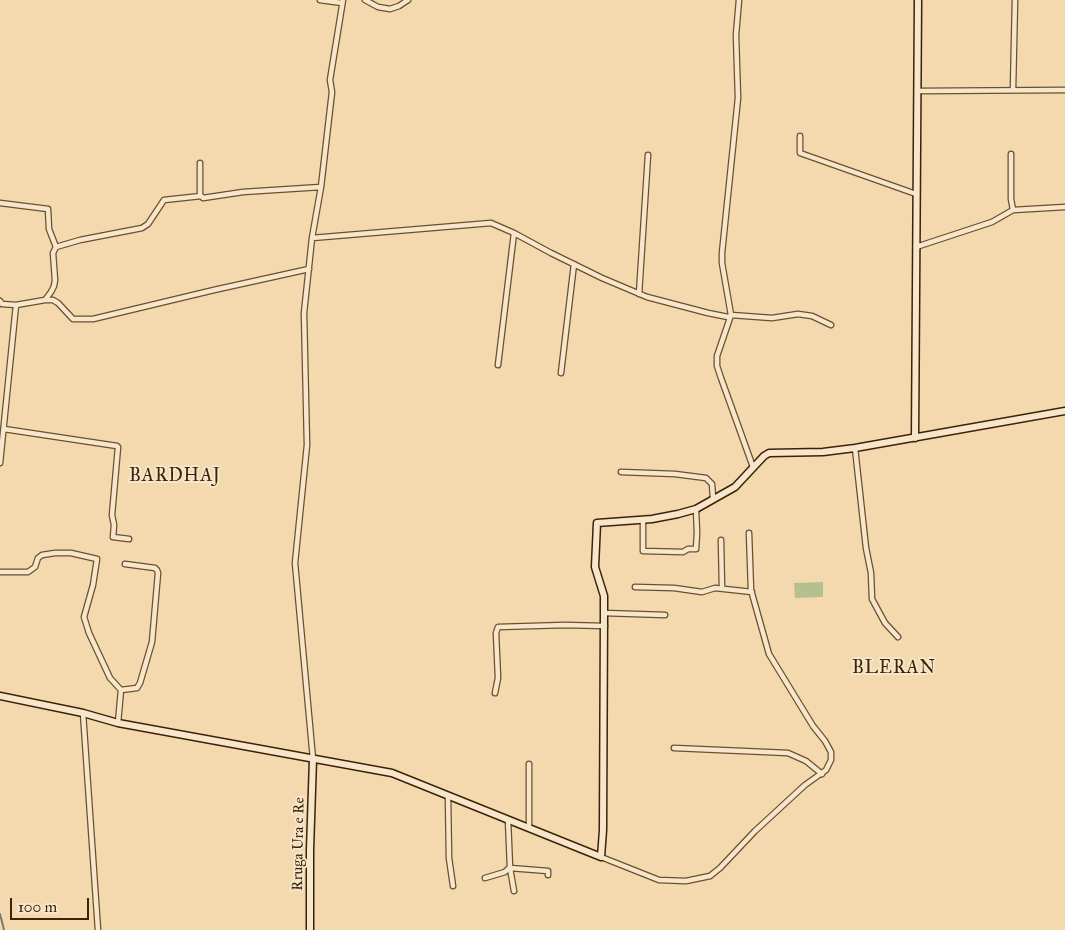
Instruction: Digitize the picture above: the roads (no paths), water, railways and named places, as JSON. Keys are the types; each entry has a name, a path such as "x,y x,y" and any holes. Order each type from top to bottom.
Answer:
{"street":[{"path":"313,759 295,563 307,445 304,313 332,92 330,80 342,2 320,0"},
{"path":"365,0 378,7 390,9 408,0"},
{"path":"739,0 736,35 738,98 722,253 731,315 717,356 717,366 731,410 753,467"},
{"path":"915,438 918,0"},
{"path":"1013,89 1015,0"},
{"path":"918,91 1065,90"},
{"path":"800,136 800,153 916,194"},
{"path":"1011,154 1011,199 1013,210"},
{"path":"639,294 648,155"},
{"path":"200,164 200,196"},
{"path":"45,300 54,286 53,253 56,247 80,240 142,228 148,224 164,200 321,187"},
{"path":"0,203 48,209 48,229 56,247"},
{"path":"916,247 992,222 1013,210 1065,207"},
{"path":"312,238 481,222 491,223 602,278 639,294 708,314 728,317 731,315 772,318 798,314 812,316 831,325"},
{"path":"498,365 514,233"},
{"path":"561,373 574,264"},
{"path":"1,303 16,306 53,300 73,319 93,319 309,269"},
{"path":"0,463 16,306"},
{"path":"601,857 603,830 604,596 595,567 596,524 601,522 643,520 696,509 735,487 764,456 775,452 823,452 855,448 1065,411"},
{"path":"4,429 117,446 112,515 114,525 113,537 129,539"},
{"path":"855,448 866,548 871,573 872,599 885,623 898,637"},
{"path":"621,472 706,478 712,484 713,498"},
{"path":"643,520 643,551 662,553 684,552 688,549 696,549 698,533 696,509"},
{"path":"0,696 82,713 118,723 392,773 659,880 686,881 710,876 720,868 754,831 805,785 822,774 831,760 831,752 769,654 752,592 749,532"},
{"path":"720,540 722,588"},
{"path":"0,572 28,572 35,567 38,558 42,555 55,553 71,553 97,559 93,585 84,617 89,633 110,678 120,690 118,723"},
{"path":"120,690 137,688 145,666 152,642 158,573 155,568 125,564"},
{"path":"635,587 674,588 702,592 722,588 752,592"},
{"path":"604,613 665,615"},
{"path":"495,693 498,678 496,633 498,627 604,626"},
{"path":"82,713 98,930"},
{"path":"674,748 788,753 806,761 822,774"},
{"name":"Rruga Ura e Re","path":"310,930 313,759"},
{"path":"529,764 529,828"},
{"path":"448,796 449,858 454,886"},
{"path":"508,820 510,868 514,891"},
{"path":"485,878 505,872 510,868 548,871 548,875"}],"waterway":[{"path":"0,914 4,930"}],"district":[{"name":"BARDHAJ","path":"175,477"},
{"name":"BLERAN","path":"894,669"}]}
